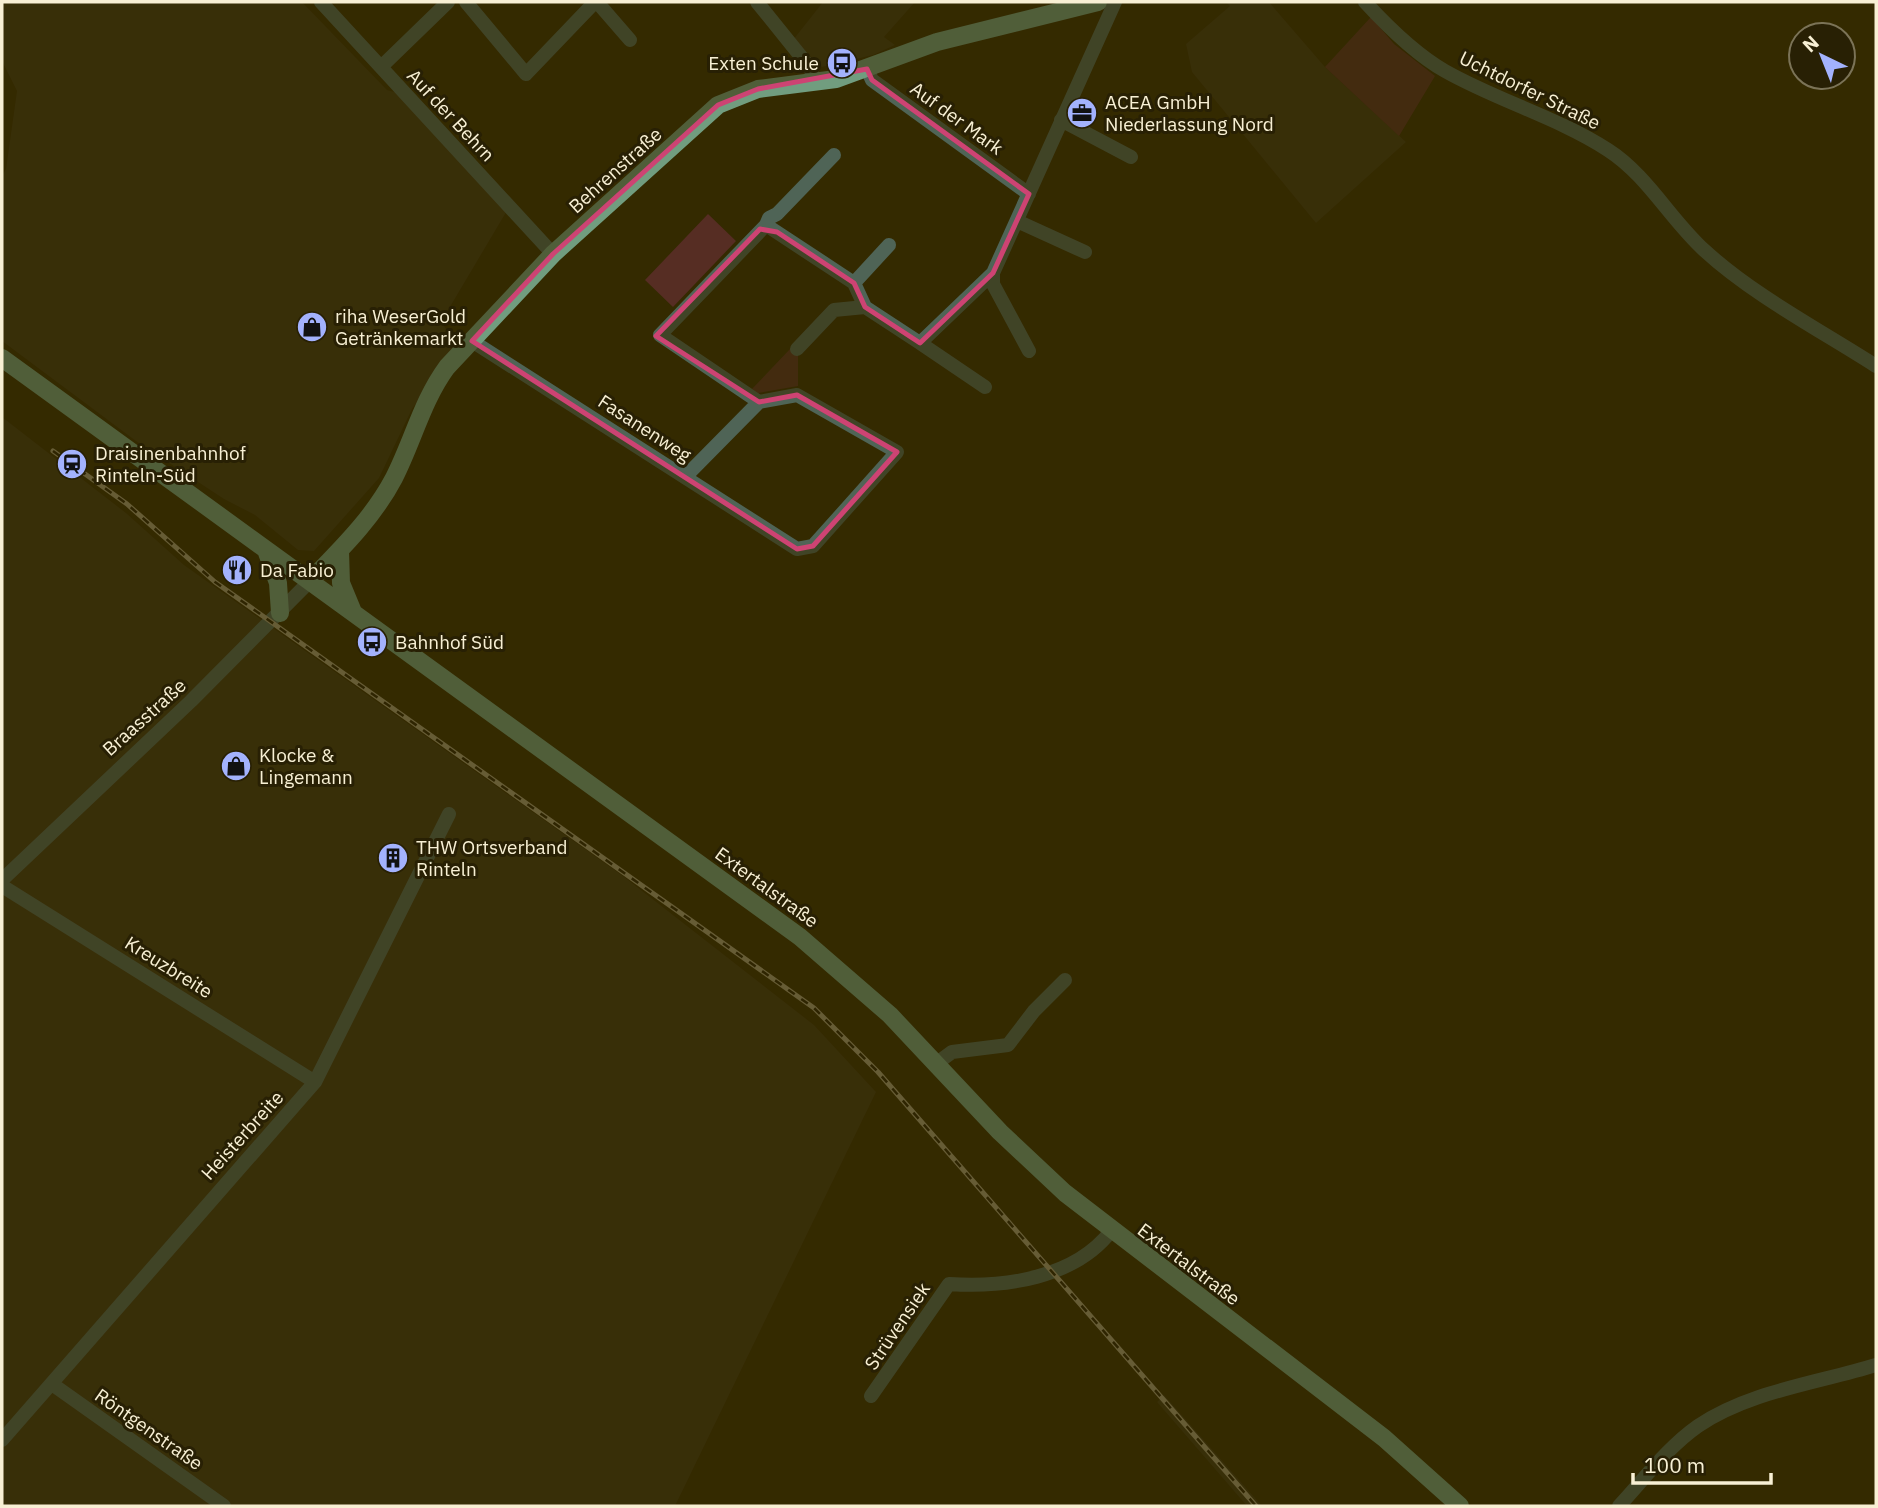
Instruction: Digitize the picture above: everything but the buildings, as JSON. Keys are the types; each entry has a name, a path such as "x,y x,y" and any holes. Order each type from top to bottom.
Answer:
{"main road":[{"name":"Behrenstraße","path":"310,581 340,551 384,496 433,387 472,341 554,254 718,105 758,89 836,79 937,43 1098,2"},
{"name":"Extertalstraße","path":"2,358 800,937 861,987 1022,1154 1111,1231 1351,1412 1460,1506"},
{"path":"265,550 278,579 280,613"},
{"path":"340,551 341,583 353,612"}],"street":[{"name":"Auf der Behrn","path":"321,2 554,254"},
{"path":"381,67 448,2"},
{"path":"466,2 526,74 596,2 630,40"},
{"path":"757,2 811,69 813,81"},
{"path":"920,343 993,273 1115,2"},
{"name":"Uchtdorfer Straße","path":"1365,2 1406,42 1444,70 1563,123 1611,152 1642,180 1704,250 1734,274 1876,366"},
{"name":"Auf der Mark","path":"867,69 872,80 1029,194"},
{"path":"1061,120 1131,157"},
{"path":"685,477 759,402 660,335 766,225 769,218 777,214 834,155"},
{"path":"1017,221 1085,252"},
{"path":"766,225 854,283 865,307 985,387"},
{"path":"854,283 889,245"},
{"path":"993,273 993,284 1029,351"},
{"path":"797,349 834,310 865,307"},
{"name":"Fasanenweg","path":"472,341 797,549 813,545 897,452 797,394 759,402"},
{"name":"Braasstraße","path":"2,880 310,581"},
{"name":"Heisterbreite","path":"2,1440 142,1276 315,1082 449,814"},
{"name":"Kreuzbreite","path":"2,886 315,1082"},
{"path":"937,1063 952,1052 1008,1045 1034,1011 1065,980"},
{"name":"Strüvensiek","path":"871,1396 949,1284 994,1284 1052,1271 1088,1254 1111,1231"},
{"path":"1619,1506 1677,1444 1719,1413 1761,1397 1876,1366"},
{"name":"Röntgenstraße","path":"52,1384 224,1506"}],"highlighted area":[{"path":"867,69 872,80 1029,194 993,273 920,343 865,307 854,283 777,232 760,229 656,336 759,402 797,395 897,452 813,546 797,549 472,341 553,254 718,105 758,89"}],"shaded area":[{"path":"2,2 302,2 387,90 402,94 508,209 441,322 458,345 412,409 379,478 314,551 298,550 255,515 224,499 140,444 2,341 2,176 6,169 17,91 2,61"},
{"path":"823,2 915,2 884,37 895,45 873,55 822,67 793,40"},
{"path":"1226,2 1269,2 1325,67 1406,142 1316,223 1192,72 1186,44 1230,6"},
{"path":"1371,17 1394,44 1435,76 1399,136 1325,67"},
{"path":"708,214 736,241 673,307 645,280"},
{"path":"791,348 798,355 798,386 758,393 752,389"},
{"path":"2,417 126,513 184,565 623,876 814,1025 876,1092 675,1506 2,1506"},
{"path":"1164,1395 1262,1506 1247,1506 1157,1402"}],"railway":[{"path":"53,451 127,504 215,582 814,1008 878,1072 1256,1506"}],"place":[{"name":"Exten Schule","path":"842,63"},
{"name":"ACEA GmbH Niederlassung Nord","path":"1082,113"},
{"name":"riha WeserGold Getränkemarkt","path":"312,327"},
{"name":"Draisinenbahnhof Rinteln-Süd","path":"72,464"},
{"name":"Da Fabio","path":"237,570"},
{"name":"Bahnhof Süd","path":"372,642"},
{"name":"Klocke & Lingemann","path":"236,766"},
{"name":"THW Ortsverband Rinteln","path":"393,858"}]}
